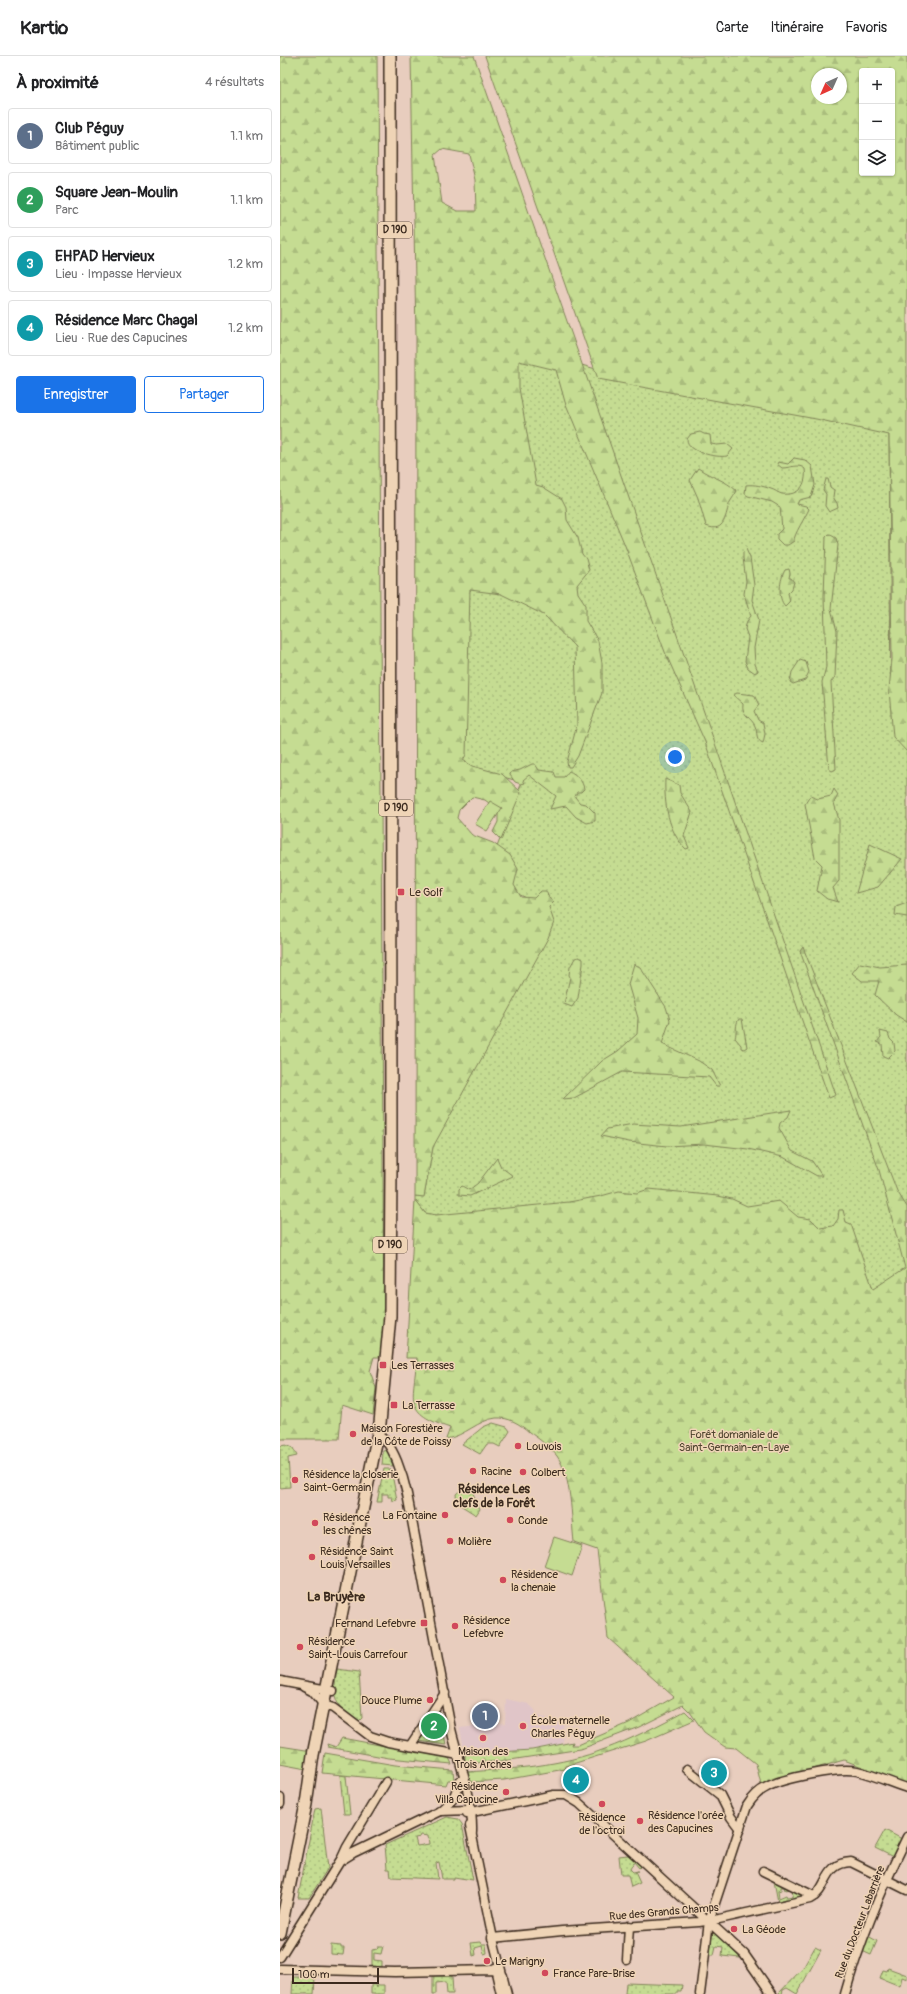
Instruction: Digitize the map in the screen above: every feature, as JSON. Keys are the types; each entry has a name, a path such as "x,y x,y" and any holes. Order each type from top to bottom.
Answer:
{"main road":[{"name":"D 190","path":"306,1804 316,1777 331,1670 380,1440 387,1364 390,1292 390,56"},
{"name":"D 190","path":"280,1932 306,1804 313,1755 328,1697 390,1389 395,1316 397,891 395,56"}],"street":[{"path":"380,1440 395,1459 407,1494 493,1939 492,1952 497,1966 504,1977 507,1994"},
{"path":"310,1688 323,1681 331,1670"},
{"path":"280,1682 310,1688 328,1697 370,1736 388,1742 457,1754"},
{"path":"310,1688 328,1697"},
{"path":"410,1746 445,1693"},
{"path":"457,1754 460,1781 468,1812"},
{"path":"687,1769 720,1795 731,1817 740,1829"},
{"path":"700,1994 709,1921 747,1806 752,1798 768,1786 813,1774 843,1770 857,1771 907,1788"},
{"path":"340,1861 353,1853 440,1811 453,1799 460,1781"},
{"path":"280,1957 340,1861 386,1782"},
{"path":"440,1811 468,1812 554,1795 570,1796 744,1954 772,1994"},
{"path":"280,1798 280,1804"},
{"name":"Rue du Docteur Labarrière","path":"845,1994 854,1961 886,1880 907,1837"},
{"path":"763,1872 814,1896 833,1868 845,1862 851,1862 907,1890"},
{"name":"Rue des Grands Champs","path":"493,1939 562,1931 709,1921 814,1896"},
{"path":"627,1960 629,1926"},
{"path":"280,1932 291,1931 298,1928"},
{"path":"280,1970 395,1972 497,1966"},
{"path":"497,1966 501,1994"}],"shaded area":[{"name":"École maternelle Charles Péguy","path":"506,1699 529,1704 535,1710 537,1716 564,1722 562,1732 564,1736 562,1745 509,1753 465,1754 460,1728 505,1723"}],"green space":[{"path":"280,56 377,56 384,1357 374,1357 370,1371 376,1388 373,1415 342,1405 339,1439 280,1439"},
{"path":"411,56 474,56 711,732 836,1095 829,1098 705,742 665,652 624,543 565,402 556,370 519,361 519,388 536,485 543,487 562,499 566,507 567,520 578,538 582,554 586,559 589,570 577,585 578,593 586,605 586,621 598,641 602,663 602,693 578,756 571,767 568,767 567,762 577,725 575,647 544,615 501,594 470,590 466,755 463,760 472,766 502,774 521,792 501,840 493,832 498,822 498,810 485,800 472,797 459,810 457,818 472,835 493,843 510,855 518,869 514,885 521,897 534,898 541,891 546,891 549,898 554,902 549,907 554,922 548,938 433,1147 424,1197 415,1196 416,337","holes":["442,149 469,154 475,180 476,211 457,211 442,203 435,155"]},
{"path":"485,56 907,56 907,752 893,737 889,690 892,659 889,435 816,419 598,379"},
{"path":"506,344 596,369 889,431 891,707 907,711 907,1295 425,1213 415,1200 415,1196 424,1196 433,1147 541,905 485,878 522,782 461,766 460,584"},
{"path":"700,432 710,435 711,444 727,444 733,449 727,456 710,455 697,451 688,444 687,439 691,434"},
{"path":"794,458 805,460 812,466 815,485 811,497 799,500 797,504 806,506 809,509 794,538 794,541 788,545 783,545 777,539 777,534 782,529 780,507 772,502 748,496 745,494 746,485 762,486 782,494 797,491 801,488 805,480 805,469 800,466 782,468 777,464 778,462 788,464"},
{"path":"698,468 737,491 730,502 724,522 717,527 713,528 706,526 698,498 690,480"},
{"path":"826,479 828,479 830,487 834,490 833,497 838,508 829,512 825,506 826,494 823,490"},
{"path":"829,534 836,538 838,545 831,609 837,631 835,677 831,682 836,769 832,771 829,769 822,682 826,667 824,596 826,537"},
{"path":"746,549 750,558 754,585 752,600 759,620 754,648 755,664 758,671 755,673 748,668 745,661 748,637 745,629 747,621 751,616 744,594 746,581 743,552"},
{"path":"789,569 789,578 791,578 794,582 792,589 788,593 790,601 785,606 782,603 780,588 783,574 785,570"},
{"path":"800,660 806,662 809,672 805,680 793,684 790,682 792,672"},
{"path":"737,693 754,695 759,705 754,711 758,720 763,723 765,734 763,743 760,742 758,738 754,723 745,714 743,704 733,695"},
{"path":"535,764 539,770 554,772 556,777 564,777 569,771 577,776 584,789 581,792 577,792 575,797 580,803 586,804 595,813 595,821 587,823 576,817 566,806 550,809 556,796 529,775 523,780 525,783 521,784 515,782 510,775 511,772 520,770"},
{"path":"665,779 679,785 680,793 692,812 684,836 689,848 686,849 675,834 668,817 665,798"},
{"path":"834,789 838,795 834,803 839,820 839,881 833,888 838,902 827,899 817,891 822,865 815,858 805,804 810,796 818,799 831,796"},
{"path":"490,801 502,808 487,831 475,824"},
{"path":"870,844 902,859 878,887 856,893"},
{"path":"907,903 907,917 895,915 896,907"},
{"name":"Forêt domaniale de Saint-Germain-en-Laye","path":"803,947 897,1191 907,1207 907,1784 844,1760 761,1784 756,1764 736,1748 725,1747 704,1732 690,1712 683,1705 639,1727 581,1749 510,1760 465,1764 465,1754 532,1750 573,1742 572,1745 578,1745 629,1723 674,1697 608,1638 597,1550 574,1542 566,1475 557,1456 544,1443 518,1424 501,1418 489,1419 459,1435 446,1439 450,1428 424,1416 414,1404 413,1395 417,1358 406,1358 415,1200 425,1213 436,1215 569,1202 619,1191 637,1193 649,1189 718,1196 732,1199 747,1206 779,1201 798,1217 811,1219 820,1228 833,1226 838,1219 839,1210 843,1210 846,1222 851,1224 873,1289 905,1268 879,1170 800,951"},
{"path":"579,957 583,959 583,964 578,998 572,1007 564,1004 570,977 570,967 575,958"},
{"path":"860,963 880,967 907,965 907,1022 896,1015 875,995 879,981 862,981 852,973"},
{"path":"634,964 640,967 666,1007 670,1020 662,1044 699,1061 712,1070 720,1086 716,1086 709,1077 622,1072 574,1098 563,1099 602,1061 618,1051 637,1034 638,1018 628,984"},
{"path":"739,1019 742,1019 747,1047 744,1049 741,1048 741,1045 735,1038"},
{"path":"880,1031 888,1033 890,1039 894,1043 895,1051 888,1058 883,1056 882,1044 877,1042 881,1037"},
{"path":"791,1110 788,1117 780,1123 779,1128 792,1151 812,1161 822,1176 817,1176 783,1157 748,1149 704,1144 667,1146 629,1142 601,1136 607,1129 633,1124 681,1127"},
{"path":"497,1158 501,1167 513,1176 470,1196 459,1195 459,1189 462,1186 469,1190 478,1183"},
{"path":"493,1423 507,1427 510,1431 500,1447 494,1444 487,1444 480,1454 462,1444 483,1427"},
{"path":"286,1445 293,1448 297,1456 288,1458 290,1487 280,1488 280,1446"},
{"path":"385,1450 388,1452 393,1466 382,1465 383,1451"},
{"path":"384,1469 391,1469 397,1500 393,1501 392,1497 388,1497 388,1494 382,1494 382,1502 377,1502"},
{"path":"462,1489 471,1489 480,1509 476,1515 457,1503 456,1494"},
{"path":"554,1537 582,1546 572,1576 544,1566"},
{"path":"337,1669 359,1672 362,1718 358,1722 343,1710 336,1700 335,1687"},
{"path":"439,1708 446,1745 418,1741"},
{"path":"685,1711 694,1720 646,1741 566,1766 565,1769 504,1780 470,1782 466,1772 537,1766 588,1755 635,1736"},
{"path":"342,1738 449,1758 452,1764 389,1758 328,1747 327,1744 336,1747"},
{"path":"280,1746 312,1751 306,1769 280,1764"},
{"path":"325,1753 395,1765 453,1770 454,1780 448,1780 446,1785 322,1773"},
{"path":"340,1775 346,1776 350,1814 344,1814"},
{"path":"321,1808 328,1868 309,1898 298,1898 315,1809"},
{"path":"447,1817 458,1819 462,1824 473,1880 454,1877 454,1879 442,1879 439,1862 436,1863 438,1879 391,1877 390,1869 387,1869 385,1845","holes":["421,1835 428,1836 429,1844 417,1846 415,1838 420,1837"]},
{"path":"885,1830 902,1839 893,1857 875,1848"},
{"path":"628,1855 641,1866 639,1868 634,1862 630,1869 633,1872 638,1871 635,1872 640,1883 631,1887 628,1875 621,1875 619,1856"},
{"path":"774,1881 805,1893 804,1897 778,1902","holes":["781,1887 784,1887 785,1890 792,1889 793,1896 787,1897 786,1895 779,1898 778,1891 781,1890"]},
{"path":"715,1933 740,1958 722,1956 723,1947 716,1946 714,1955 710,1955 712,1934"},
{"path":"868,1936 877,1941 871,1955 862,1951"},
{"path":"481,1942 482,1944 486,1944 487,1953 484,1954 482,1946 475,1948 476,1955 473,1956 471,1943"},
{"path":"331,1945 341,1946 341,1948 344,1948 343,1955 331,1954"},
{"path":"378,1946 383,1946 381,1954 374,1953 374,1960 382,1961 382,1967 372,1966 372,1950 377,1949"},
{"path":"815,1947 821,1950 797,1994 787,1988 783,1990 782,1994 778,1994 803,1968"},
{"path":"888,1968 907,1975 907,1979 902,1977 900,1986 880,1978 883,1970 887,1971"},
{"path":"307,1974 313,1974 312,1979 315,1979 314,1994 292,1994 293,1977 307,1977"},
{"path":"433,1976 452,1976 453,1994 447,1994 446,1982 436,1983 436,1994 433,1994"},
{"path":"626,1983 682,1985 681,1991 677,1991 677,1994 625,1994"},
{"path":"371,1985 376,1985 377,1988 377,1985 384,1985 384,1994 371,1994"}],"place":[{"name":"Le Golf","path":"401,892"},
{"name":"Les Terrasses","path":"383,1365"},
{"name":"La Terrasse","path":"394,1405"},
{"name":"Maison Forestière de la Côte de Poissy","path":"353,1434"},
{"name":"Louvois","path":"518,1446"},
{"name":"Racine","path":"473,1471"},
{"name":"Colbert","path":"523,1472"},
{"name":"Résidence la closerie Saint-Germain","path":"295,1480"},
{"name":"La Fontaine","path":"445,1515"},
{"name":"Conde","path":"510,1520"},
{"name":"Résidence les chênes","path":"315,1523"},
{"name":"Molière","path":"450,1541"},
{"name":"Résidence Saint Louis Versailles","path":"312,1557"},
{"name":"Résidence la chenaie","path":"503,1580"},
{"name":"Fernand Lefebvre","path":"424,1623"},
{"name":"Résidence Lefebvre","path":"455,1626"},
{"name":"Résidence Saint-Louis Carrefour","path":"300,1647"},
{"name":"Douce Plume","path":"430,1700"},
{"name":"Club Péguy","path":"485,1716"},
{"name":"Square Jean-Moulin","path":"434,1726"},
{"name":"École maternelle Charles Péguy","path":"523,1726"},
{"name":"Maison des Trois Arches","path":"483,1738"},
{"name":"EHPAD Hervieux","path":"714,1773"},
{"name":"Résidence Marc Chagal","path":"576,1780"},
{"name":"Résidence Villa Capucine","path":"506,1792"},
{"name":"Résidence de l'octroi","path":"602,1804"},
{"name":"Résidence l'orée des Capucines","path":"640,1821"},
{"name":"La Géode","path":"734,1929"},
{"name":"Le Marigny","path":"487,1961"},
{"name":"France Pare-Brise","path":"545,1973"}],"district":[{"name":"Résidence Les clefs de la Forêt","path":"494,1496"},
{"name":"La Bruyère","path":"336,1597"}]}
